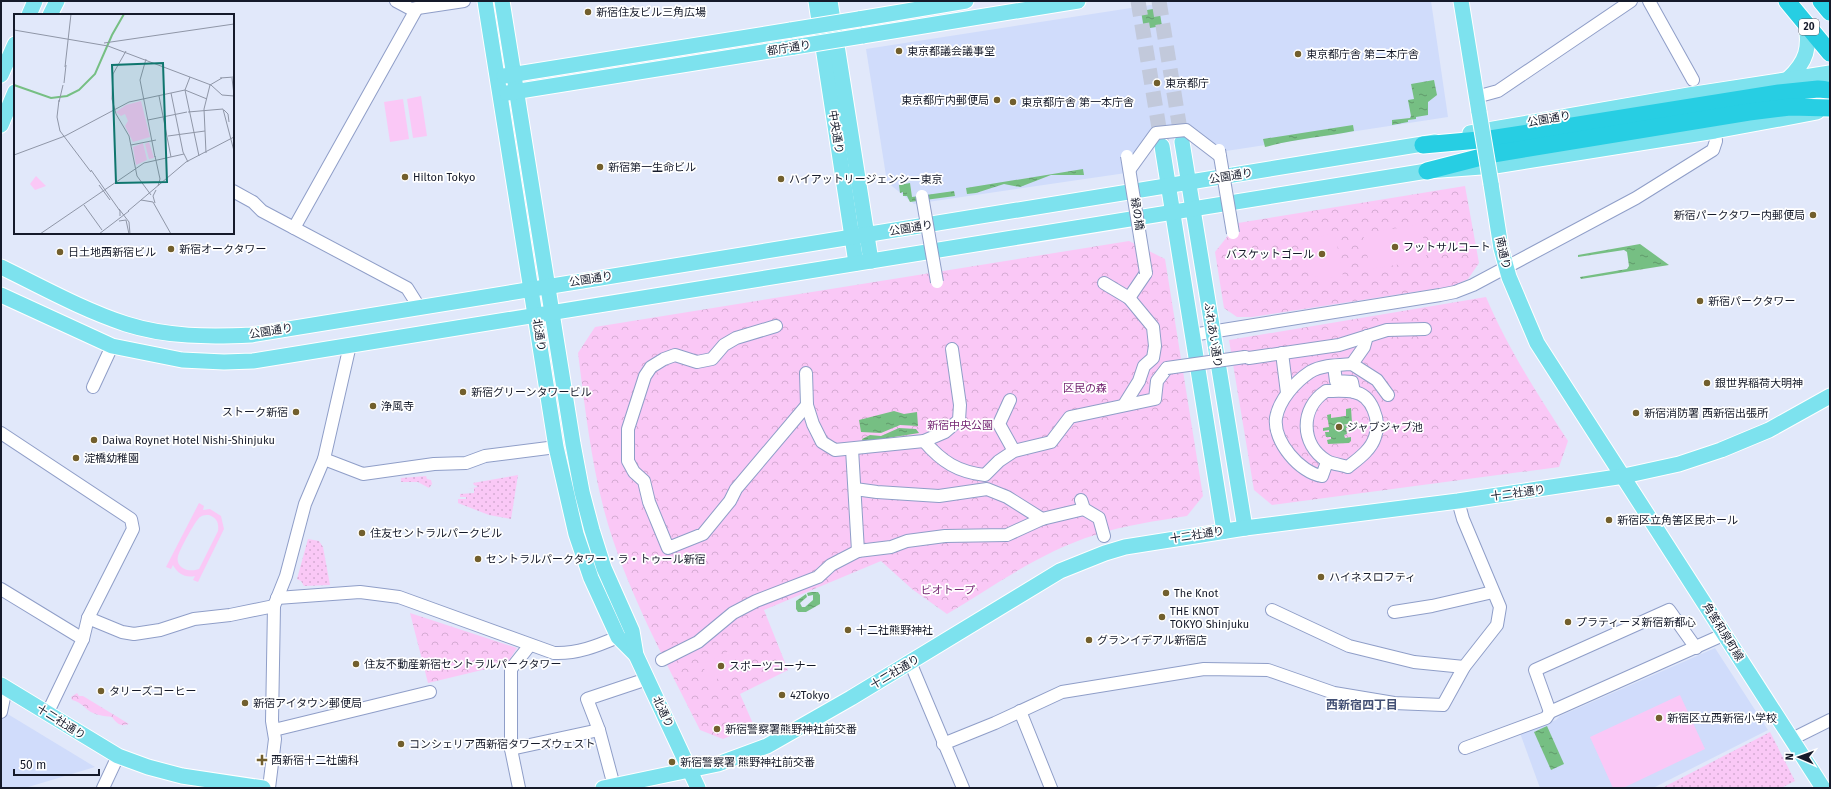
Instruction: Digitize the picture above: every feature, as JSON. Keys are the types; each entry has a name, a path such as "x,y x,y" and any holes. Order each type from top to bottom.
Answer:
{"highway":[{"name":"20","path":"1787,1 1830,53"},
{"name":"20","path":"1821,1 1830,12"},
{"path":"1428,171 1491,146 1779,93 1818,89 1830,90"},
{"path":"1423,145 1491,146 1771,109 1808,107 1830,108"}],"main road":[{"path":"28,14 35,1"},
{"path":"50,14 57,1"},
{"name":"北通り","path":"485,1 556,447 576,534 591,578 618,637 636,655"},
{"name":"北通り","path":"502,1 582,492 604,568 632,631 636,655 698,788"},
{"name":"中央通り","path":"816,1 856,263"},
{"name":"中央通り","path":"830,1 871,261"},
{"name":"都庁通り","path":"497,78 966,1"},
{"name":"都庁通り","path":"500,94 1078,1"},
{"name":"南通り","path":"1461,1 1501,248 1506,267 1537,343 1624,476"},
{"path":"1788,79 1799,69 1805,58 1808,35 1806,23"},
{"path":"1,75 14,46"},
{"name":"公園通り","path":"1,267 90,310 127,324 159,332 196,336 251,335 1423,145 1489,129 1830,73"},
{"path":"1,125 14,94"},
{"path":"1,295 112,346 182,360 224,362 253,361 1428,171 1495,166 1715,131 1830,108"},
{"name":"ふれあい通り","path":"1182,142 1245,528"},
{"name":"ふれあい通り","path":"1162,146 1224,531"},
{"name":"十二社通り","path":"609,787 718,764 767,746 851,698 1060,572 1082,561 1125,547 1245,528 1458,501 1624,476 1680,464 1722,450 1769,430 1830,396"},
{"name":"角筈和泉町線","path":"1624,476 1823,788"},
{"name":"十二社通り","path":"4,687 118,756 148,767 182,776 262,788"}],"street":[{"path":"396,1 411,9 464,1"},
{"path":"1476,97 1498,91 1632,1"},
{"path":"1649,1 1693,80"},
{"path":"294,228 417,8"},
{"path":"1130,169 1156,133 1186,130 1219,150 1233,233"},
{"path":"1192,335 1455,292 1473,285 1636,198 1712,150 1716,141 1715,131"},
{"name":"緑の橋","path":"1127,156 1146,272 1130,298"},
{"path":"234,192 253,202 262,211 407,288 419,307"},
{"path":"922,196 937,282"},
{"path":"1104,283 1130,298 1153,327 1155,346 1153,358 1144,366 1139,381 1124,405"},
{"path":"776,326 736,338 724,345 712,359 696,362 675,356 664,359 651,367 644,376 628,429 628,461 634,472 644,481 649,502 668,548 703,534 730,501 736,489 807,405"},
{"path":"924,441 933,451 948,463 967,473 985,474 999,461 1014,451 1051,442 1070,417 1155,399 1157,381 1167,368 1322,348 1339,345 1387,330 1425,329"},
{"path":"1352,364 1364,347 1367,336"},
{"path":"269,788 275,739 272,721 275,602 286,576 305,504 324,459 350,345"},
{"path":"93,388 112,346"},
{"path":"1322,348 1336,381 1352,382 1354,392"},
{"path":"806,372 807,405 813,424 822,442 835,450 924,441 945,432 959,420 960,405 952,349"},
{"path":"1308,350 1311,372"},
{"path":"1282,353 1287,393"},
{"path":"1327,462 1322,476 1315,475 1297,464 1286,450 1280,437 1276,419 1287,393 1311,372 1329,366 1352,364 1377,380 1388,394"},
{"path":"1326,391 1354,392 1364,396 1372,406 1376,421 1375,438 1365,453 1348,467 1327,462 1308,440 1307,419 1309,408 1317,397 1326,391"},
{"path":"1010,400 999,424 1014,451"},
{"path":"1,433 131,519 133,529 88,618 83,639 47,714"},
{"path":"324,459 363,474 434,464 466,464 485,456 556,447"},
{"path":"852,449 855,489 855,532 858,552"},
{"path":"985,474 987,489"},
{"path":"855,489 939,496 987,489 1007,497 1042,518"},
{"path":"943,744 995,723 1062,692 1204,670 1268,670 1334,693 1394,703 1443,705 1464,668 1497,625 1500,608 1463,519 1458,501"},
{"path":"662,660 698,642 733,613 756,601 818,577 831,565 858,552 891,547 907,541 945,536 1007,535 1042,518 1082,505 1099,518 1104,536"},
{"path":"1,589 83,639"},
{"path":"88,618 122,632 134,634 160,630 194,618 230,615 275,602 360,592 399,597 554,653 564,654 589,649 618,637"},
{"path":"1394,612 1432,606 1493,592"},
{"path":"1272,610 1349,646 1414,662 1464,668"},
{"path":"1550,712 1535,670 1670,610 1696,648"},
{"path":"1465,748 1546,718 1550,712 1725,634"},
{"path":"519,788 512,749 511,669 530,645"},
{"path":"910,662 943,744 963,788"},
{"path":"609,787 599,730 587,699 647,679"},
{"path":"1,712 4,687"},
{"path":"274,730 430,692"},
{"path":"1020,711 1051,788"},
{"path":"1792,739 1830,720"},
{"path":"512,749 599,730"},
{"path":"103,788 118,756"}],"shaded area":[{"name":"東京都庁","path":"1176,1 1431,1 1448,117 1213,153 1186,132 1156,137 1126,173 914,204 887,182 866,49"},
{"name":"新宿区立西新宿小学校","path":"1715,648 1768,730 1653,788 1540,788 1520,733 1556,720 1560,716"},
{"path":"1,710 95,767 25,788 1,788"}],"green space":[{"path":"421,96 427,136 413,138 407,99"},
{"path":"403,99 409,139 390,142 384,102"},
{"path":"1465,186 1479,263 1468,279 1453,286 1252,317 1237,317 1224,308 1215,252 1238,223"},
{"name":"フットサルコート","path":"1421,224 1427,260 1370,269 1363,234"},
{"name":"バスケットゴール","path":"1335,234 1343,276 1324,278 1313,275 1309,271 1305,261 1308,245 1316,238"},
{"name":"新宿中央公園","path":"1129,241 1165,259 1203,496 1187,516 1118,529 1075,542 1056,550 1019,570 947,614 912,589 881,561 764,610 788,670 740,694 754,726 723,739 700,730 642,613 613,540 600,495 591,448 578,353 595,327"},
{"path":"1486,297 1513,353 1568,441 1559,467 1272,505 1254,490 1229,340"},
{"path":"518,475 511,519 489,515 458,503 458,499 466,499 466,497 460,497 460,494 474,493 474,488 467,489 478,487 473,483"},
{"path":"426,476 427,479 431,480 432,484 429,488 418,482 401,482 401,478"},
{"path":"199,503 204,506 203,510 210,509 221,516 224,529 198,582 193,580 195,576 182,575 173,565 171,569 166,567","holes":["209,515 217,521 218,531 199,569 187,570 179,564 178,556 188,535 200,517"]},
{"path":"308,539 319,541 323,547 330,585 304,586 301,581 297,579"},
{"path":"410,613 517,648 507,664 428,683"},
{"name":"スポーツコーナー","path":"730,650 739,667 711,682 702,665"},
{"path":"77,693 79,696 83,696 129,724 121,725 112,717 90,712 79,703 72,700 71,697"},
{"path":"1680,695 1705,749 1623,788 1613,788 1590,737"},
{"path":"1770,732 1795,781 1781,788 1662,788"}],"water":[{"path":"1159,8 1162,26 1144,29 1141,11"},
{"path":"1434,80 1437,95 1428,102 1428,115 1416,117 1416,119 1408,120 1408,122 1392,125 1392,120 1410,118 1411,116 1408,100 1414,99 1411,84"},
{"path":"1353,125 1354,131 1265,147 1263,139"},
{"path":"1083,169 1084,175 1051,175 1020,187 1004,184 976,193 967,194 966,188"},
{"path":"910,183 912,197 954,191 955,196 910,202 907,196 903,196 903,192 900,193 899,185"},
{"path":"1640,244 1669,265 1581,279 1580,277 1627,269 1629,266 1627,252 1624,250 1578,257 1578,255"},
{"name":"ジャブジャブ池","path":"1351,408 1352,423 1343,425 1350,426 1346,428 1347,434 1344,435 1345,438 1351,437 1351,441 1349,443 1328,444 1327,440 1331,439 1331,437 1326,437 1325,432 1329,432 1329,430 1323,431 1323,428 1329,427 1327,415 1331,414 1331,418 1346,416 1346,409"},
{"path":"894,411 904,414 917,412 918,426 900,425 881,433 861,432 859,420"},
{"path":"899,428 916,429 919,433 863,442 862,439 870,435 881,436"},
{"path":"818,592 820,595 820,604 806,612 798,612 796,609 796,601 806,594 807,597 800,603 802,607 805,607 813,600 813,595 808,596 807,593"},
{"path":"1547,726 1564,764 1551,770 1534,732"}],"tunnel":[{"path":"1138,1 1162,146"},
{"path":"1159,1 1182,142"}],"place":[{"name":"新宿住友ビル三角広場","path":"588,12"},
{"name":"東京都議会議事堂","path":"899,51"},
{"name":"東京都庁舎 第二本庁舎","path":"1298,54"},
{"name":"東京都庁","path":"1157,83"},
{"name":"東京都庁内郵便局","path":"997,100"},
{"name":"東京都庁舎 第一本庁舎","path":"1013,102"},
{"name":"新宿第一生命ビル","path":"600,167"},
{"name":"Hilton Tokyo","path":"405,177"},
{"name":"ハイアットリージェンシー東京","path":"781,179"},
{"name":"新宿パークタワー内郵便局","path":"1813,215"},
{"name":"フットサルコート","path":"1395,247"},
{"name":"新宿オークタワー","path":"171,249"},
{"name":"日土地西新宿ビル","path":"60,252"},
{"name":"バスケットゴール","path":"1322,254"},
{"name":"新宿パークタワー","path":"1700,301"},
{"name":"銀世界稲荷大明神","path":"1707,383"},
{"name":"新宿グリーンタワービル","path":"463,392"},
{"name":"浄風寺","path":"373,406"},
{"name":"ストーク新宿","path":"296,412"},
{"name":"新宿消防署 西新宿出張所","path":"1636,413"},
{"name":"ジャブジャブ池","path":"1339,427"},
{"name":"Daiwa Roynet Hotel Nishi-Shinjuku","path":"94,440"},
{"name":"淀橋幼稚園","path":"76,458"},
{"name":"新宿区立角筈区民ホール","path":"1609,520"},
{"name":"住友セントラルパークビル","path":"362,533"},
{"name":"セントラルパークタワー・ラ・トゥール新宿","path":"478,559"},
{"name":"ハイネスロフティ","path":"1321,577"},
{"name":"The Knot","path":"1166,593"},
{"name":"THE KNOT TOKYO Shinjuku","path":"1162,617"},
{"name":"プラティーヌ新宿新都心","path":"1568,622"},
{"name":"十二社熊野神社","path":"848,630"},
{"name":"グランイデアル新宿店","path":"1089,640"},
{"name":"住友不動産新宿セントラルパークタワー","path":"356,664"},
{"name":"スポーツコーナー","path":"721,666"},
{"name":"タリーズコーヒー","path":"101,691"},
{"name":"42Tokyo","path":"782,695"},
{"name":"新宿アイタウン郵便局","path":"245,703"},
{"name":"新宿区立西新宿小学校","path":"1659,718"},
{"name":"新宿警察署熊野神社前交番","path":"717,729"},
{"name":"コンシェリア西新宿タワーズウェスト","path":"401,744"},
{"name":"西新宿十二社歯科","path":"262,760"},
{"name":"新宿警察署 熊野神社前交番","path":"672,762"}],"district":[{"name":"西新宿四丁目","path":"1362,705"}],"park label":[{"name":"区民の森","path":"1085,388"},
{"name":"ビオトープ","path":"948,590"}]}
